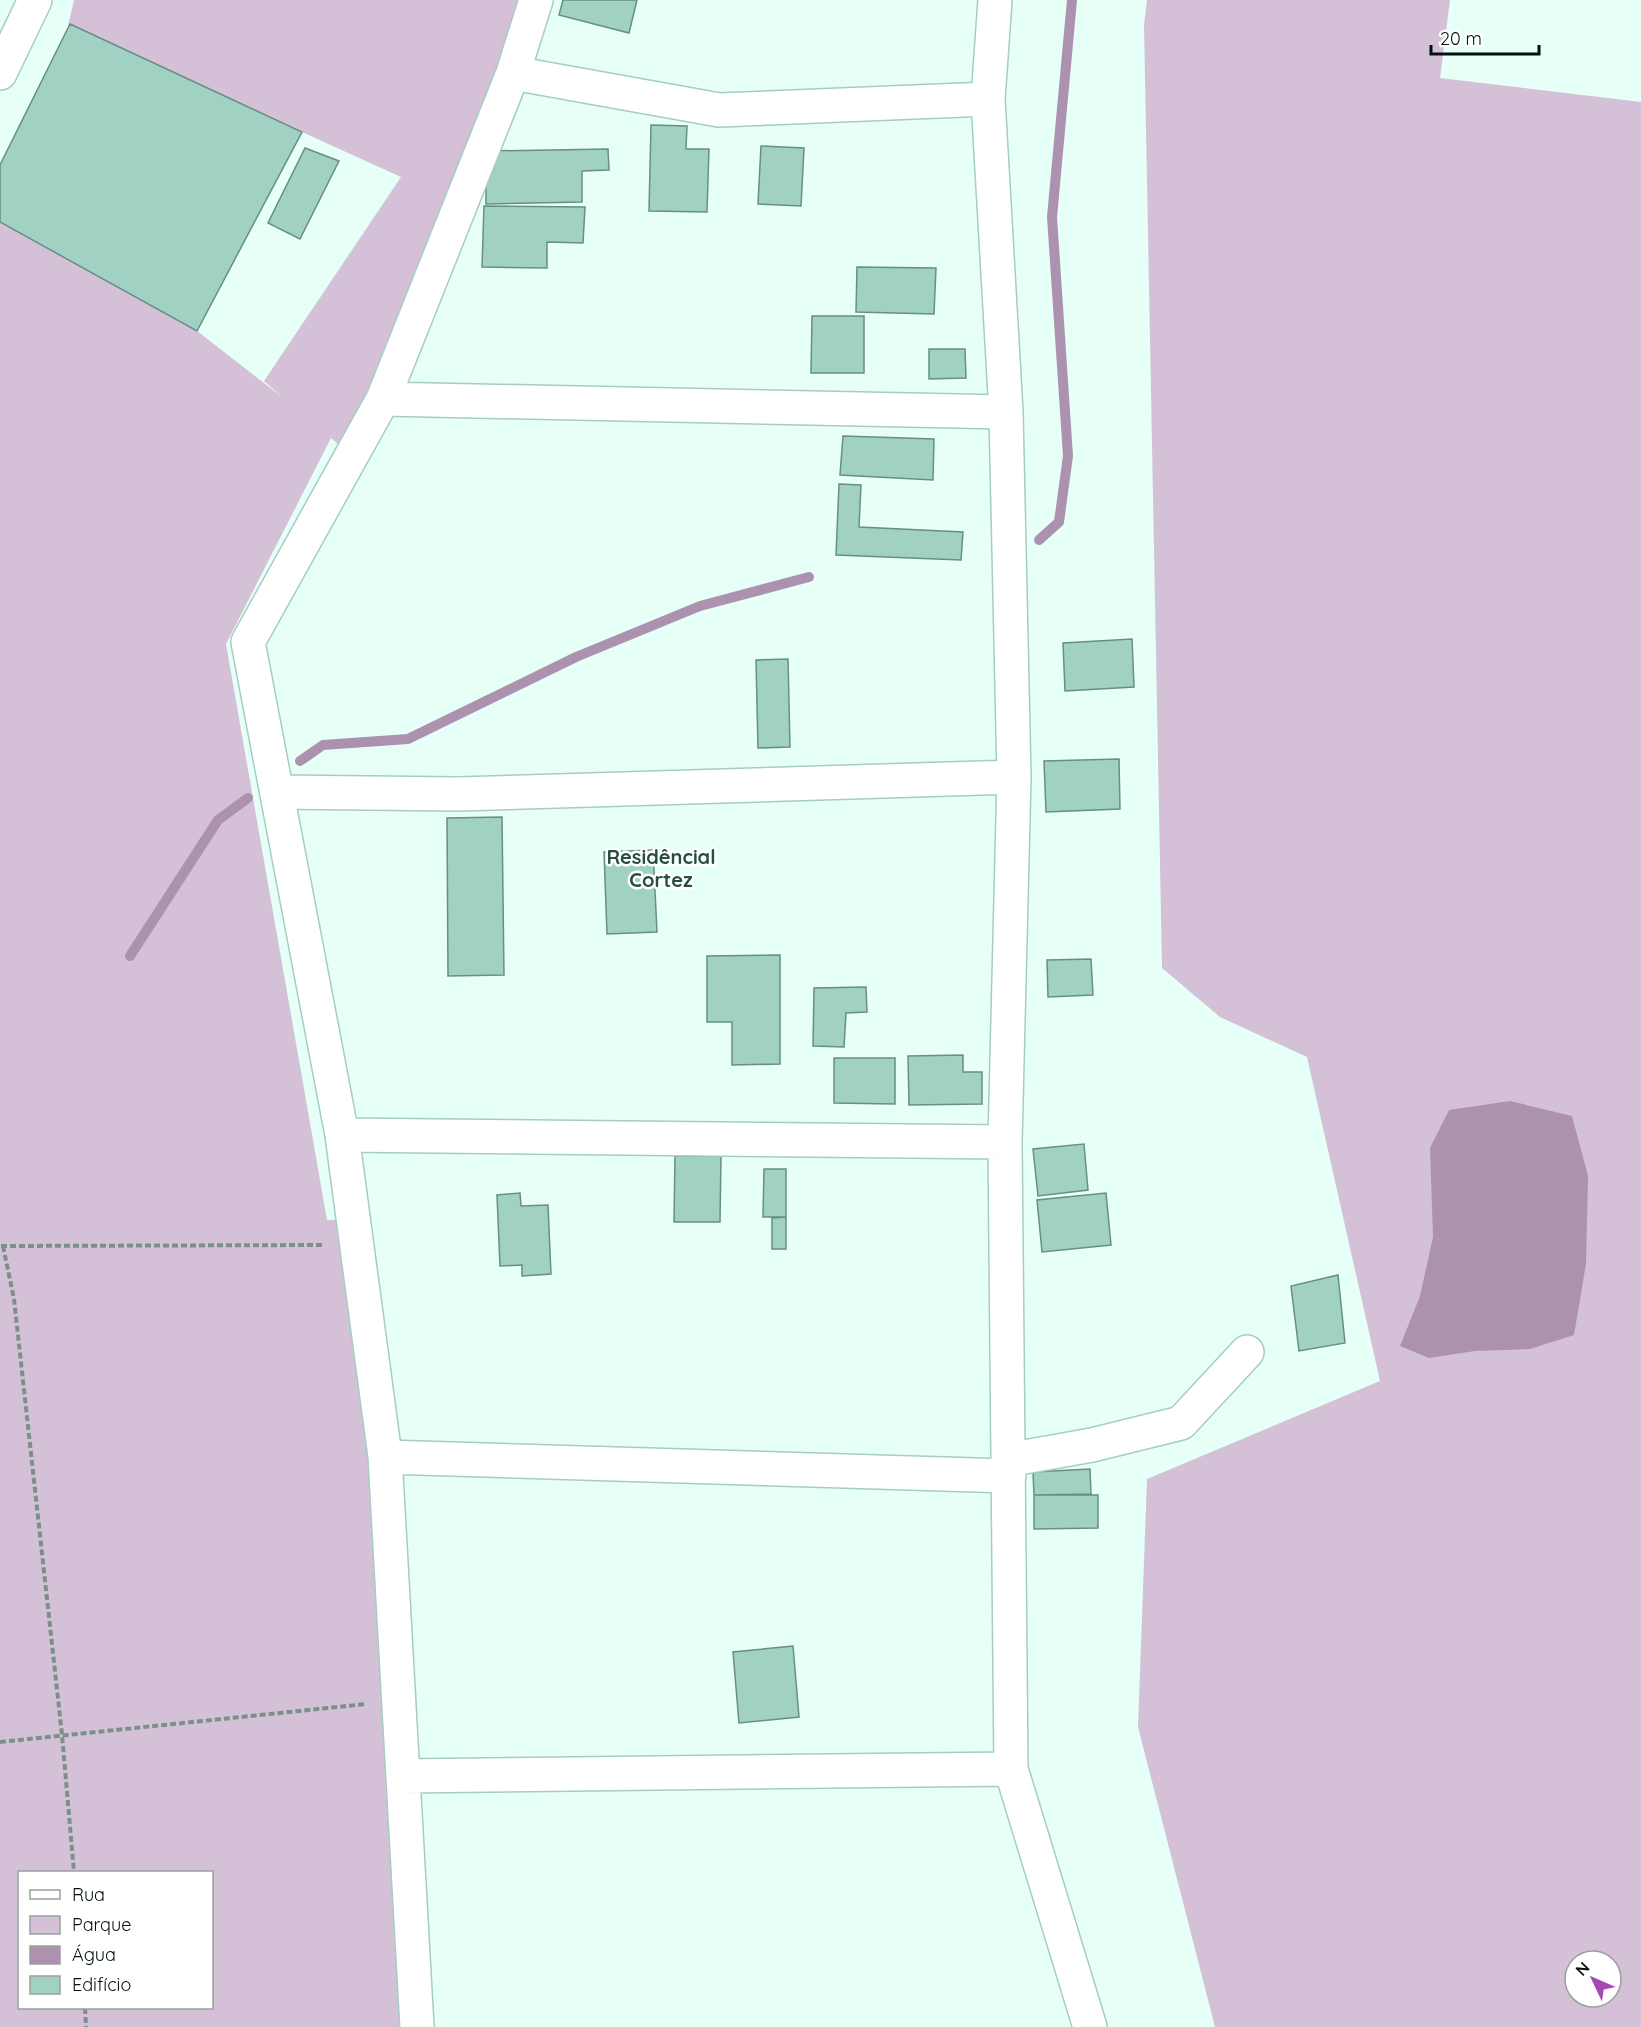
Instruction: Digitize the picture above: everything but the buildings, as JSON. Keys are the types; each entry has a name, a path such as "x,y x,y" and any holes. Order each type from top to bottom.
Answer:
{"street":[{"path":"0,73 34,0"},
{"path":"417,2027 385,1457 342,1135 248,642 383,399 513,73 536,0"},
{"path":"995,0 988,99 1006,412 1014,777 1005,1142 1011,1769 1090,2027"},
{"path":"513,73 718,110 988,99"},
{"path":"383,399 1006,412"},
{"path":"277,792 458,794 1014,777"},
{"path":"342,1135 1005,1142"},
{"path":"385,1457 1009,1468 1181,1423 1247,1352"},
{"path":"403,1776 1011,1769"}],"path":[{"path":"74,1871 62,1735 14,1299 1,1246 357,1245"},
{"path":"0,1742 399,1701"},
{"path":"85,2009 86,2027"}],"green space":[{"path":"74,0 536,0 351,455 331,438 226,644 327,1220 354,1219 415,2027 0,2027 0,222 197,331 282,397 264,381 401,177 68,26"},
{"path":"1147,0 1450,0 1440,78 1641,102 1641,2027 1215,2027 1138,1727 1147,1479 1380,1381 1307,1057 1220,1017 1162,968 1144,25"}],"water":[{"path":"1510,1101 1572,1116 1588,1176 1586,1264 1574,1335 1530,1349 1475,1351 1429,1358 1400,1346 1420,1296 1433,1237 1430,1148 1449,1110"}],"waterway":[{"path":"1039,540 1059,522 1068,456 1052,217 1072,0"},
{"path":"300,761 323,745 408,739 576,657 700,606 809,577"},
{"path":"130,956 218,820 248,798"}],"district":[{"name":"Residêncial Cortez","path":"661,868"}]}
